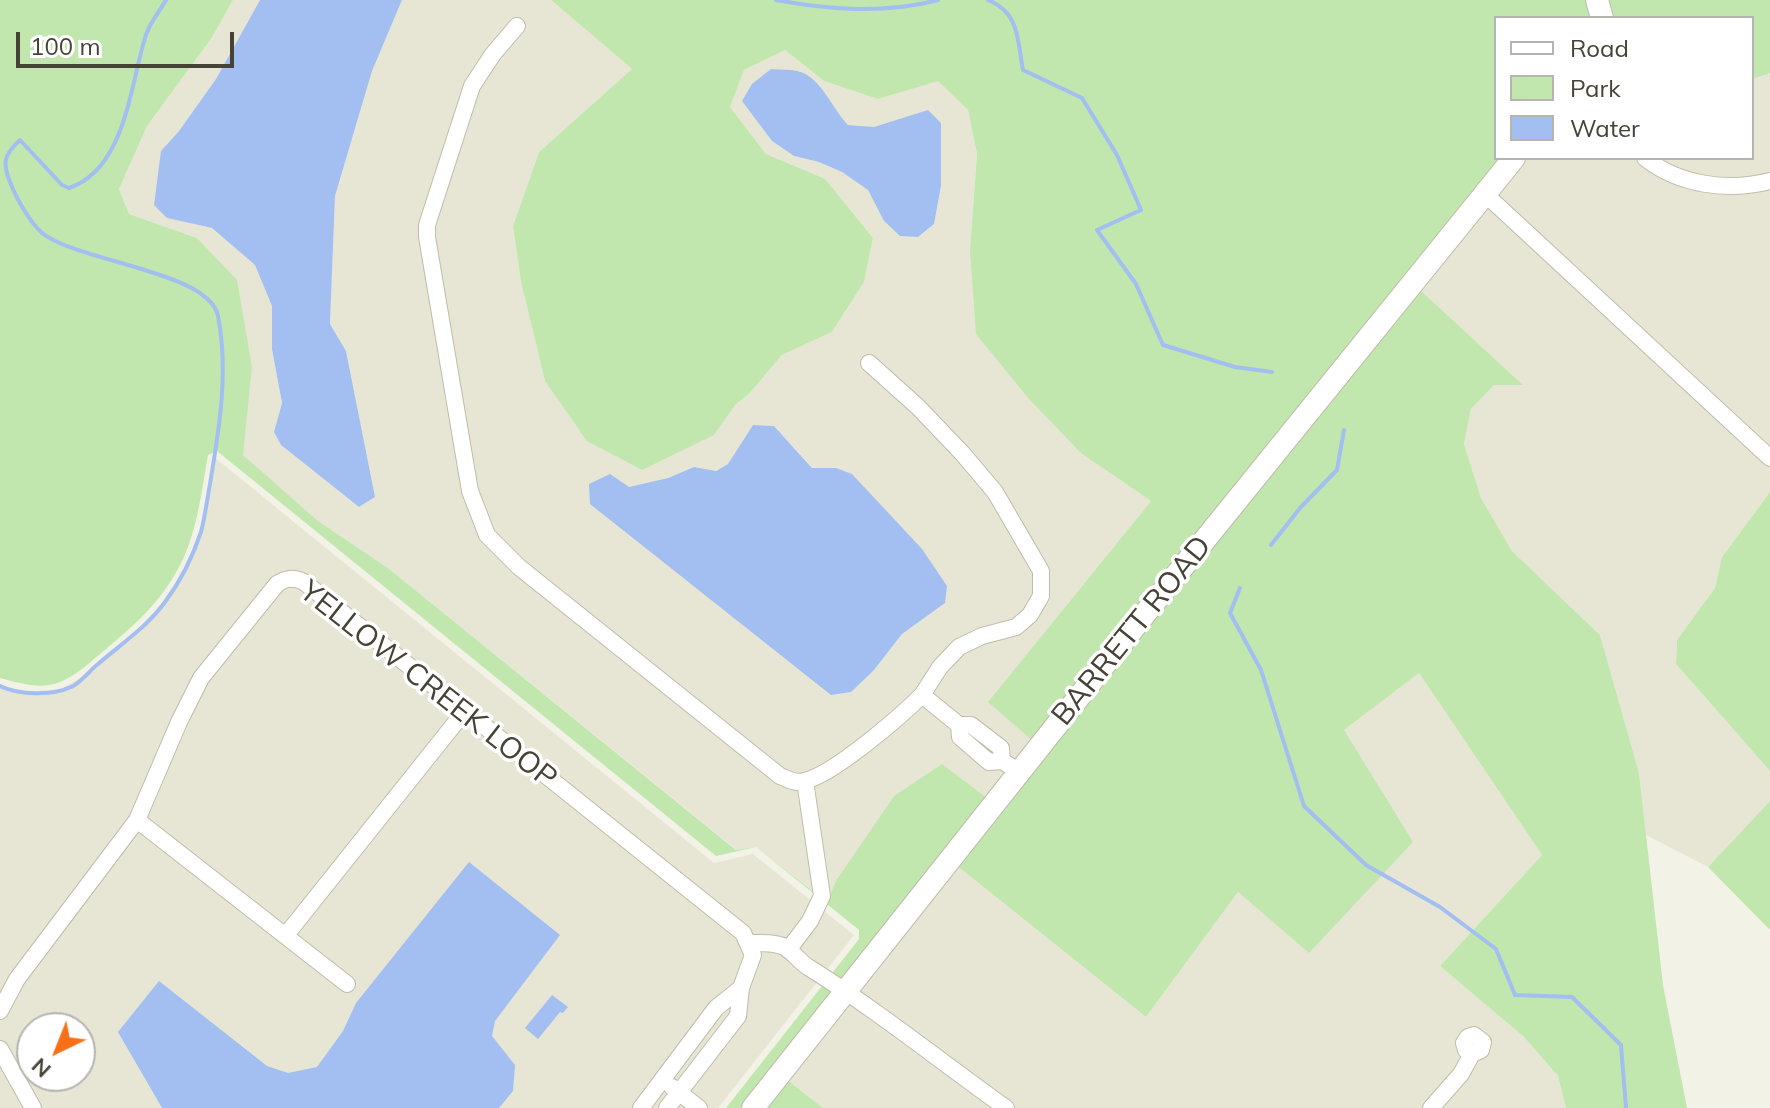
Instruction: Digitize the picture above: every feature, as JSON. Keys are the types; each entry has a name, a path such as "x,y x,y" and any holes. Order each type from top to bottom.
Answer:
{"street":[{"path":"517,26 472,86 427,225 467,476 478,517 487,535 505,556 780,776 792,782 805,781 828,769 885,729 922,695 940,667 959,647 982,636 1016,627 1030,615 1041,596 1041,571 995,492 918,407 869,363"},
{"name":"BARRETT ROAD","path":"753,1108 847,990 1011,766 1512,160"},
{"path":"1648,160 1665,171 1695,182 1743,185 1770,181"},
{"path":"1484,193 1770,458"},
{"name":"YELLOW CREEK LOOP","path":"0,1011 17,979 137,820 201,678 277,584 295,578 304,582 743,933 748,943"},
{"path":"922,695 959,725 971,725 1001,748 1011,766"},
{"path":"286,935 464,712"},
{"path":"788,950 810,921 822,896 805,781"},
{"path":"137,820 347,984"},
{"path":"667,1108 738,1016 741,988 753,955 748,943 767,943 788,950 804,965 847,990 896,1030 1006,1108"},
{"path":"648,1105 716,1008 741,988"},
{"path":"701,1027 720,1041"},
{"path":"0,1049 33,1108"},
{"path":"1431,1108 1461,1074 1472,1054"},
{"path":"663,1080 699,1108"}],"shaded area":[{"path":"233,0 260,0 216,79 161,151 167,218 212,228 255,265 272,306 272,349 282,403 274,432 281,445 359,507 375,497 346,351 330,324 335,196 372,71 402,0 551,0 632,69 539,152 513,226 521,282 545,381 714,435 736,404 749,394 782,355 832,332 864,282 873,238 825,180 766,154 730,107 744,70 785,50 824,81 878,99 938,80 968,110 977,154 970,250 1082,454 1151,501 989,701 1034,742 988,799 828,902 756,847 737,850 388,568 318,521 242,455 252,367 197,238 129,214 119,189 147,126 211,39","holes":["819,85 848,125 874,127 928,111 941,186 934,224 918,237 900,236 884,221 868,190 842,172 794,156 772,141 742,100","753,425 774,426 813,468 836,468 945,603 902,634 874,670 629,487 668,478 694,467 715,471 728,464"]},
{"path":"1770,73 1770,492 1722,557 1715,588 1677,640 1676,664 1770,771 1770,801 1708,867 1646,835 1639,773 1600,635 1512,551 1481,498 1464,444 1471,409 1494,385 1522,384 1417,287 1522,160 1754,160 1754,78"},
{"path":"214,457 714,863 753,854 854,935 718,1108 0,1108 0,685 23,692 61,689 83,676 148,622 166,601 189,560 201,530"},
{"path":"1419,673 1542,855 1440,966 1524,1037 1558,1076 1566,1108 823,1108 786,1079 956,865 1146,1017 1238,892 1309,952 1344,730"}],"green space":[{"path":"0,0 233,0 211,39 147,126 119,189 129,214 197,238 237,280 252,367 243,455 318,521 388,568 736,850 756,847 716,856 217,451 208,455 196,520 184,557 168,586 148,610 91,662 66,679 38,686 0,678"},
{"path":"551,0 1587,0 1593,16 1494,16 1494,160 1502,160 744,1108 726,1108 859,939 859,930 756,847 827,902 836,881 894,796 942,764 988,799 1034,742 988,702 1151,501 1082,454 1029,399 976,334 970,250 977,154 968,110 938,81 878,99 824,81 785,50 744,70 730,107 766,154 825,179 873,238 864,282 832,332 782,355 749,394 736,404 714,435 642,470 587,441 545,381 521,282 513,226 539,152 632,69"},
{"path":"1606,0 1770,0 1770,73 1754,78 1754,16 1610,16"},
{"path":"1417,287 1523,385 1494,385 1471,409 1464,444 1481,498 1512,551 1600,635 1639,773 1663,985 1687,1108 1566,1108 1558,1076 1524,1037 1440,966 1542,855 1419,673 1344,730 1413,842 1309,953 1238,892 1146,1017 956,865"},
{"path":"1770,492 1770,771 1676,664 1677,640 1715,588 1722,557"},
{"path":"1770,801 1770,930 1708,867"},
{"path":"786,1079 823,1108 763,1108"}],"water":[{"path":"260,0 402,0 372,71 335,196 330,324 346,351 375,497 359,507 281,445 274,432 282,403 272,349 272,306 255,265 212,228 167,218 154,205 161,151 216,79"},
{"path":"771,69 797,71 813,79 848,125 874,127 928,110 941,123 941,186 934,224 918,237 900,236 884,221 868,190 842,172 794,156 772,141 742,101 752,84"},
{"path":"753,425 774,426 812,468 836,468 852,474 922,549 947,586 945,603 902,634 874,670 851,692 831,695 590,504 589,484 610,474 629,487 668,478 694,467 716,471 728,464"},
{"path":"469,862 560,935 495,1021 492,1036 515,1065 513,1091 499,1108 162,1108 118,1032 159,981 267,1066 288,1073 317,1067 343,1031 356,1003"},
{"path":"552,995 568,1007 563,1013 560,1012 538,1039 525,1028"}],"waterway":[{"path":"0,686 16,691 45,693 78,683 158,611 186,568 202,526 222,401 223,358 218,316 209,301 192,288 140,268 83,252 42,233 19,202 5,164 20,140 62,185 69,188 88,178 114,145 129,102 146,33 166,0"},
{"path":"776,0 857,9 898,7 938,0"},
{"path":"988,0 998,5 1012,20 1023,70 1082,98 1117,155 1141,210 1097,230 1136,284 1163,345 1235,367 1272,372"},
{"path":"1271,545 1300,508 1337,470 1344,430"},
{"path":"1240,588 1230,613 1261,670 1304,806 1366,865 1440,907 1496,949 1515,995 1572,997 1621,1045 1626,1108"}]}
